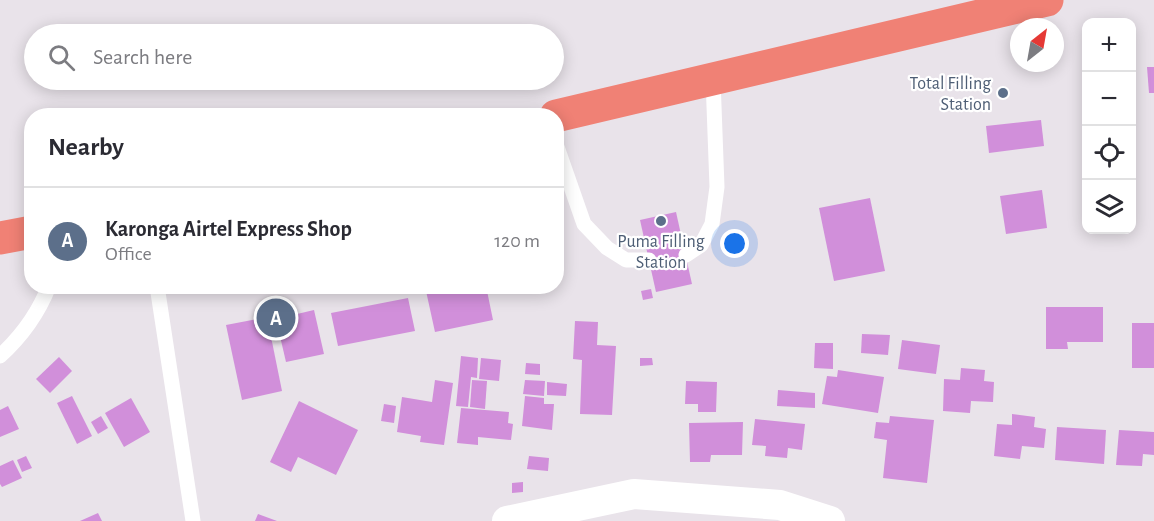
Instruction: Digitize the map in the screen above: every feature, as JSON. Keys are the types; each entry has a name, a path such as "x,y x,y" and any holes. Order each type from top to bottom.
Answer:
{"highway":[{"path":"564,114 1047,0"},
{"path":"0,238 24,234"}],"street":[{"path":"507,521 634,494 780,505 830,521"}],"lane":[{"path":"686,255 700,245 712,224 717,188 713,79"},
{"path":"564,167 584,224 607,248 626,260 649,260"},
{"path":"0,356 17,340 42,306 47,294"},
{"path":"158,294 193,521"}],"building":[{"path":"1147,67 1154,67 1154,93 1149,93"},
{"path":"1041,120 1044,146 989,153 986,126"},
{"path":"1042,190 1047,228 1006,234 1000,196"},
{"path":"870,198 885,271 834,281 819,208"},
{"path":"676,212 692,284 656,292 640,220"},
{"path":"651,289 653,298 643,300 641,291"},
{"path":"427,294 488,294 493,320 435,332"},
{"path":"408,298 415,331 338,346 331,313"},
{"path":"1046,307 1103,307 1103,342 1067,342 1068,349 1046,349"},
{"path":"314,310 324,354 286,362 276,319"},
{"path":"267,317 282,391 242,400 226,325"},
{"path":"575,321 598,322 597,345 616,346 612,415 580,414 582,360 573,359"},
{"path":"1132,323 1154,323 1154,368 1132,368"},
{"path":"862,334 890,335 888,355 861,353"},
{"path":"902,340 940,345 936,374 898,369"},
{"path":"815,343 833,343 833,369 814,368"},
{"path":"461,356 478,358 477,378 471,377 468,407 456,406"},
{"path":"59,357 72,371 50,393 36,379"},
{"path":"481,358 501,360 499,381 479,379"},
{"path":"640,358 652,358 653,365 640,366"},
{"path":"526,363 540,364 540,375 525,374"},
{"path":"961,368 985,370 984,381 994,382 993,402 971,401 970,413 943,411 944,379 960,380"},
{"path":"838,370 884,377 878,413 822,404 827,376 837,377"},
{"path":"435,380 453,383 444,445 420,442 421,436 397,432 402,397 432,402"},
{"path":"472,380 487,381 485,409 470,407"},
{"path":"525,380 545,381 544,396 523,394"},
{"path":"686,381 717,382 716,412 698,412 698,404 685,404"},
{"path":"547,382 567,384 566,396 547,395"},
{"path":"778,390 815,393 815,408 777,406"},
{"path":"72,396 92,436 77,444 57,403"},
{"path":"525,396 544,398 544,404 554,404 552,430 522,426"},
{"path":"131,398 150,432 124,447 105,413"},
{"path":"299,401 358,430 336,475 298,457 291,472 270,462"},
{"path":"384,404 396,406 394,423 381,421"},
{"path":"8,406 19,429 0,437 0,410"},
{"path":"461,408 509,412 508,423 513,424 511,440 478,437 478,445 457,443"},
{"path":"1012,414 1035,417 1034,427 1046,429 1044,448 1022,446 1020,459 994,456 997,424 1012,425"},
{"path":"101,416 108,428 98,434 91,422"},
{"path":"890,416 934,420 927,483 883,478 887,440 874,438 876,422 889,423"},
{"path":"755,419 805,424 802,450 788,448 787,458 765,456 766,446 752,445"},
{"path":"743,422 742,455 711,455 710,462 690,462 689,423"},
{"path":"1057,427 1106,430 1104,464 1055,460"},
{"path":"1119,430 1154,432 1154,455 1143,454 1142,466 1116,465"},
{"path":"26,456 32,468 22,472 17,460"},
{"path":"529,456 549,458 548,471 527,469"},
{"path":"13,460 22,478 2,487 0,466"},
{"path":"523,482 523,492 512,493 512,483"},
{"path":"98,513 102,521 80,521"},
{"path":"258,514 277,521 255,521"}],"place":[{"name":"Total Filling Station","path":"1003,93"},
{"name":"Puma Filling Station","path":"661,221"},
{"name":"Karonga Airtel Express Shop","path":"276,318"}]}
